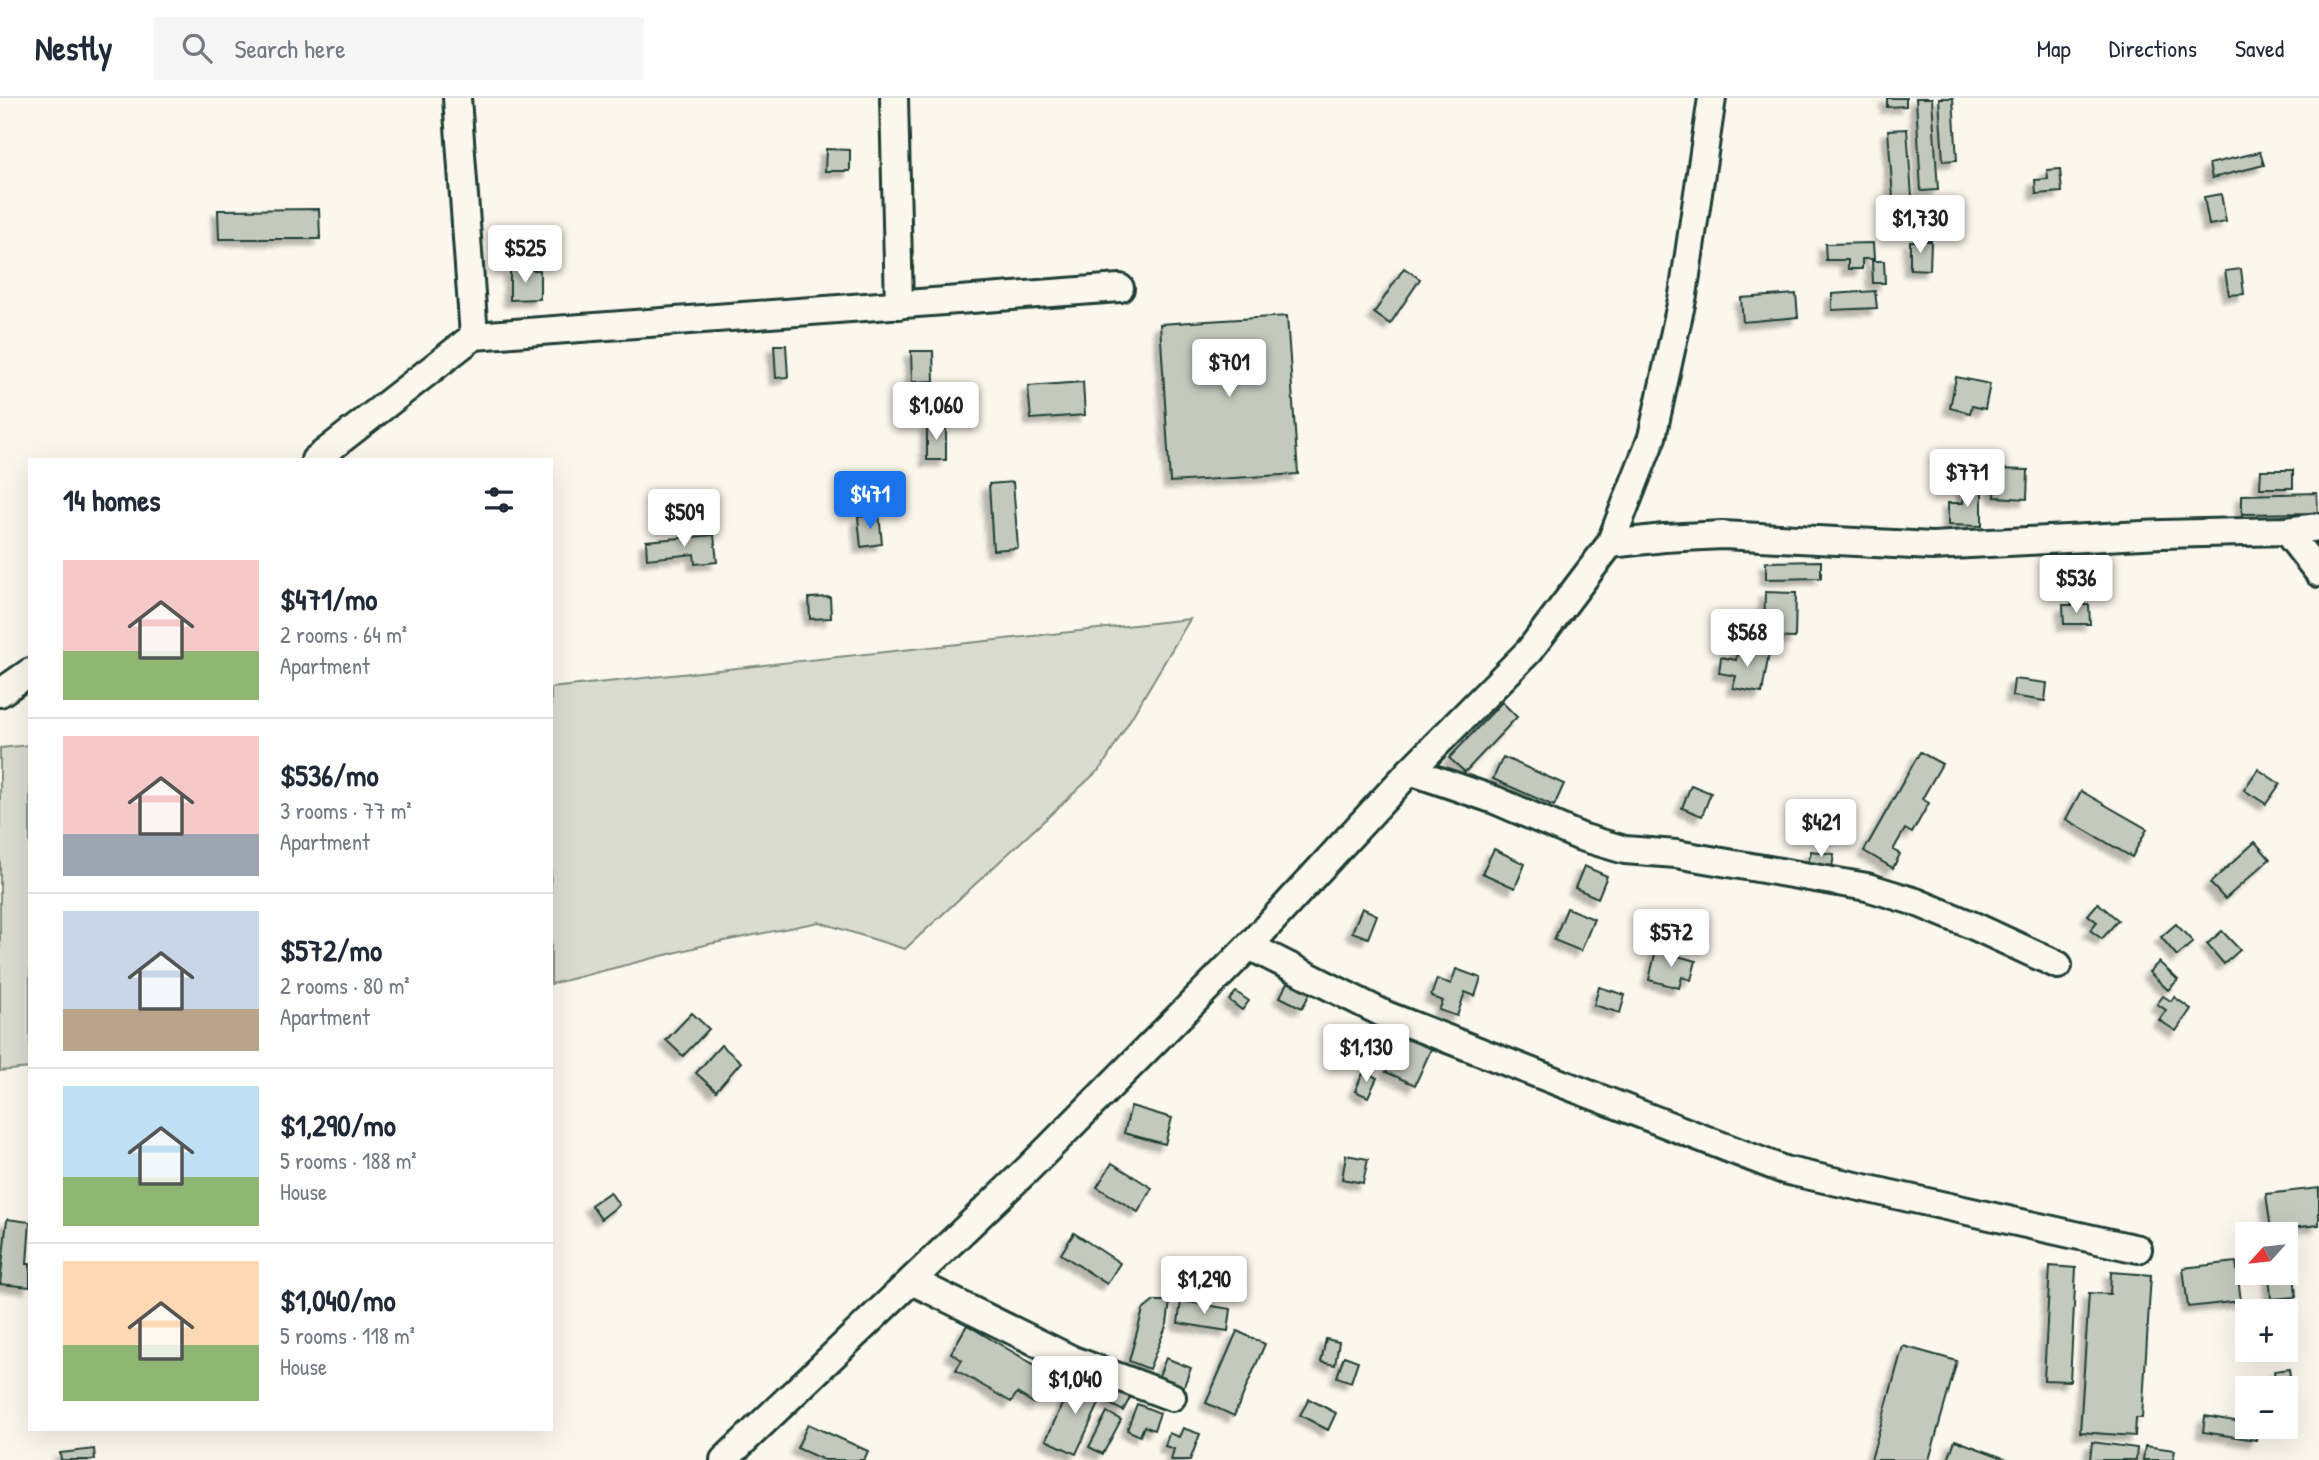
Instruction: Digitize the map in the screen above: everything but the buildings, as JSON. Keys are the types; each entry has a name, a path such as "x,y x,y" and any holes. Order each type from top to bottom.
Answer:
{"street":[{"path":"457,98 474,336"},
{"path":"894,98 899,304"},
{"path":"724,1460 1029,1168 1249,946 1410,771 1529,651 1610,544 1652,437 1684,295 1712,98"},
{"path":"318,458 474,336 1120,288"},
{"path":"1610,544 1723,535 1932,546 2162,534 2286,531 2319,527"},
{"path":"2286,531 2319,573"},
{"path":"0,693 28,673"},
{"path":"1410,771 1495,800 1581,837 1625,850 1676,854 1867,887 1928,906 2058,965"},
{"path":"1249,946 1386,1015 1784,1170 2138,1249"},
{"path":"912,1281 1073,1360 1172,1397"}],"shaded area":[{"path":"1190,619 1102,767 905,949 819,922 709,944 553,983 553,688"},
{"path":"28,745 28,1068 0,1071 0,748"}]}
